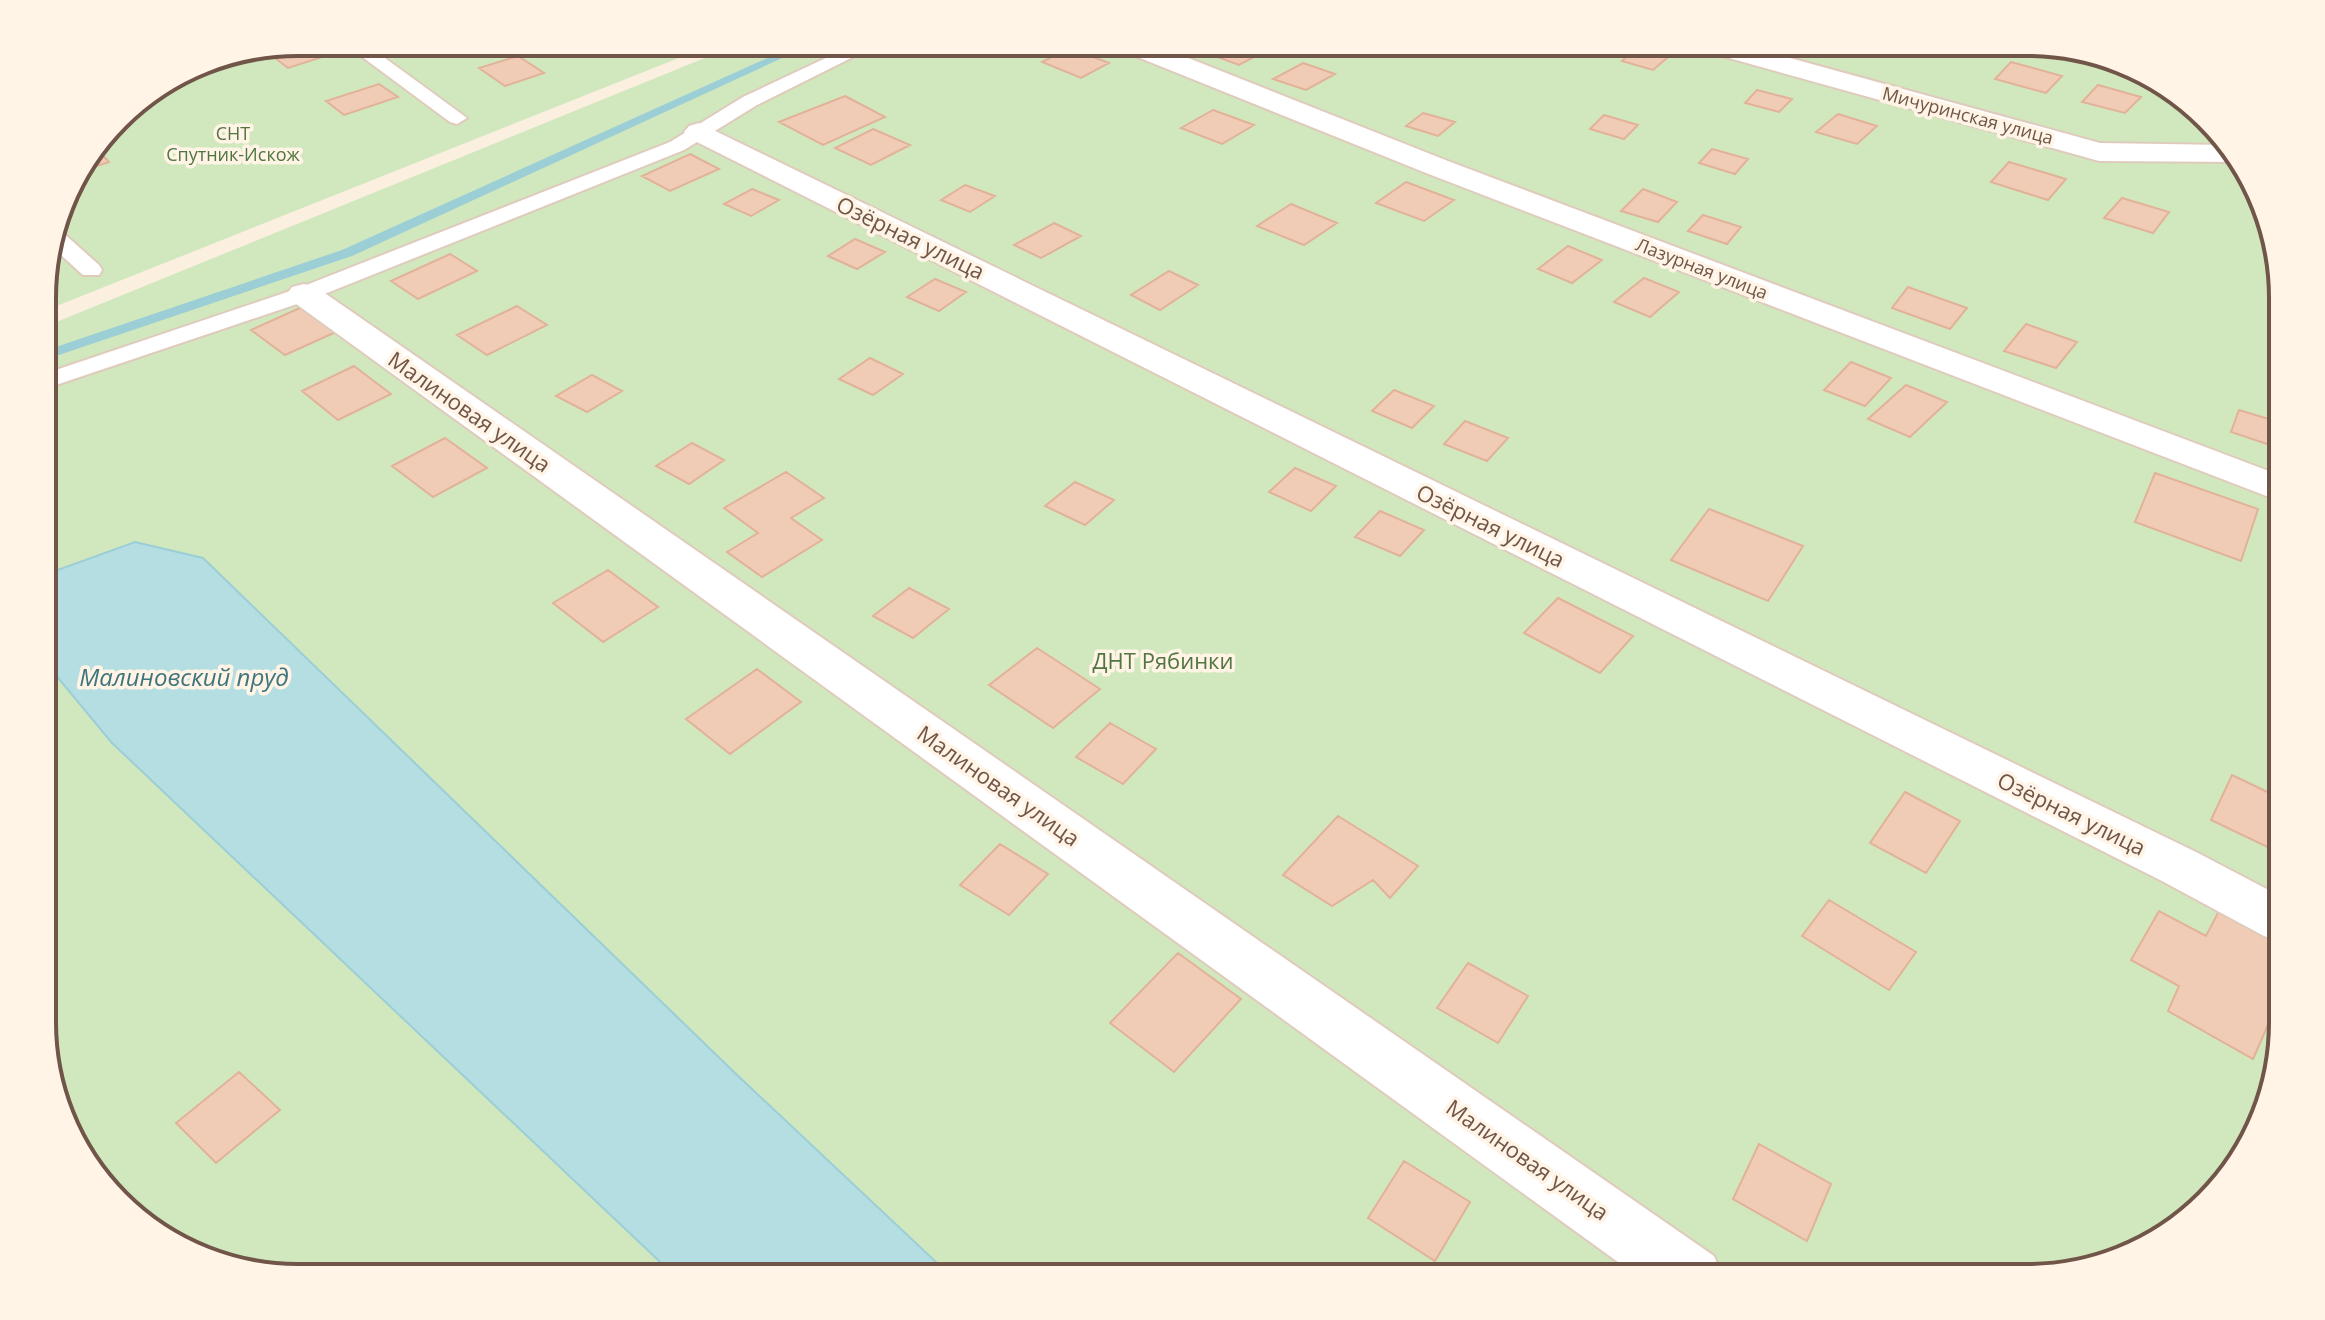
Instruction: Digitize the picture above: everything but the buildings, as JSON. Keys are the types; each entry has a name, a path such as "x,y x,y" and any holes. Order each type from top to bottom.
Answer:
{"street":[{"name":"Лазурная улица","path":"1159,56 1437,167 2268,485"},
{"name":"Мичуринская улица","path":"1753,56 2099,152 2221,154"},
{"name":"Озёрная улица","path":"699,132 2166,860 2268,914"},
{"name":"Малиновая улица","path":"304,294 1671,1263"}],"lane":[{"path":"371,56 457,118"},
{"path":"56,378 304,294 677,146 750,101 845,56"},
{"path":"62,244 91,270"}],"green space":[{"name":"СНТ Спутник-Искож","path":"298,56 684,56 56,306 58,266 64,235 74,205 97,163 138,116 163,97 205,74 250,61"},
{"name":"ДНТ Рябинки","path":"710,56 2027,56 2090,64 2120,74 2174,106 2209,138 2244,191 2264,250 2268,282 2268,1038 2261,1085 2251,1115 2237,1143 2209,1182 2162,1223 2105,1251 2043,1263 298,1264 235,1256 205,1246 151,1214 116,1182 81,1129 64,1085 58,1054 56,322"}],"water":[{"name":"Малиновский пруд","path":"135,542 203,558 735,1073 938,1264 662,1264 112,743 56,675 56,571"}],"waterway":[{"path":"56,352 347,253 781,56"}]}
